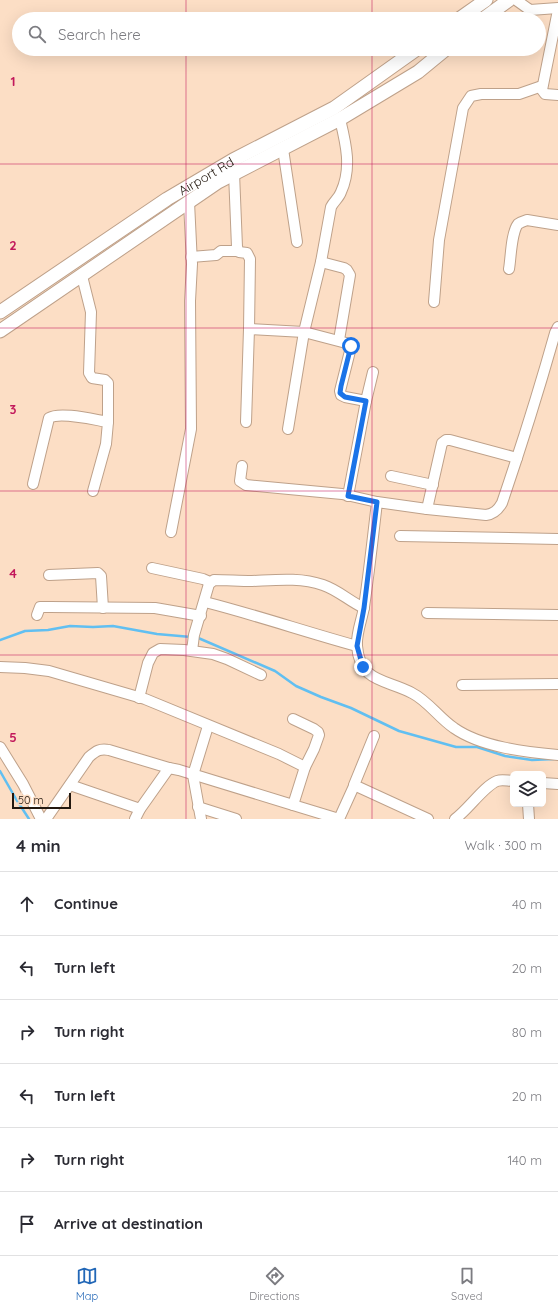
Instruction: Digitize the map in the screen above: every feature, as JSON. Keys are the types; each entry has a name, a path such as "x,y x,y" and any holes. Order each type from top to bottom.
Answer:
{"main road":[{"path":"469,12 486,0"},
{"path":"493,12 509,0"},
{"name":"Airport Rd","path":"0,312 167,200 233,160 334,108 406,56"},
{"path":"0,331 189,202 234,174 340,119 418,72 437,56"}],"street":[{"path":"516,0 530,10 558,9 542,86 543,93 558,95"},
{"path":"434,302 439,240 463,108 471,96 481,94 519,94 542,86"},
{"path":"288,429 304,332 321,262 331,207 341,193 347,172 348,158 340,119"},
{"path":"283,149 297,242"},
{"path":"234,174 238,251"},
{"path":"171,532 191,429 191,256 189,202"},
{"path":"509,269 514,232 518,224 527,220 558,225"},
{"path":"191,256 216,255 221,251 238,251 247,253 250,259 250,329 246,422"},
{"path":"321,262 344,268 350,275 339,340"},
{"path":"82,276 91,312 89,373 92,378 105,380 108,383 108,422 106,444 93,491"},
{"path":"242,466 240,481 246,486 348,496 377,502 427,509 491,515 498,510 502,503 538,394 558,327"},
{"path":"250,329 304,332 348,342 351,346 340,393 345,397 366,401"},
{"path":"348,496 372,372"},
{"path":"33,484 50,418 61,416 108,422"},
{"path":"427,509 442,443 446,440 517,458"},
{"path":"391,476 433,485"},
{"path":"377,502 364,608 357,646 361,662 368,673 375,678 416,695 455,729 468,736 500,746 527,752 558,755"},
{"path":"400,536 558,539"},
{"path":"152,568 203,579 210,582 214,580 300,580 323,585 364,608"},
{"path":"49,575 98,573 101,576 103,608"},
{"path":"192,649 194,635 201,616 210,582"},
{"path":"205,602 357,646"},
{"path":"37,615 39,609 42,607 163,609 201,616"},
{"path":"426,613 558,615"},
{"path":"139,698 148,663 153,653 160,648 192,649 221,657 261,675"},
{"path":"0,667 49,671 139,698 273,751 305,767"},
{"path":"462,685 558,684"},
{"path":"293,719 314,729 319,735 305,767 293,805"},
{"path":"201,819 193,775 208,726"},
{"path":"46,819 89,757 100,749 109,750 339,819 374,736"},
{"path":"0,747 41,819"},
{"path":"135,819 140,809 169,768"},
{"path":"455,819 461,815 490,785 499,781 510,781"},
{"path":"546,783 558,784"},
{"path":"70,785 140,809"},
{"path":"354,786 428,819"},
{"path":"198,807 236,819"},
{"path":"528,807 529,819"}],"waterway":[{"path":"0,640 25,631 48,630 70,626 113,626 157,634 191,637"},
{"path":"196,637 275,671 296,686 351,708 399,731 456,747 477,747 505,756 532,760 554,759"},
{"path":"0,771 29,819"}],"route":[{"path":"351,346 340,393 345,397 366,401 348,496 377,502 364,608 357,646 363,667"}]}
